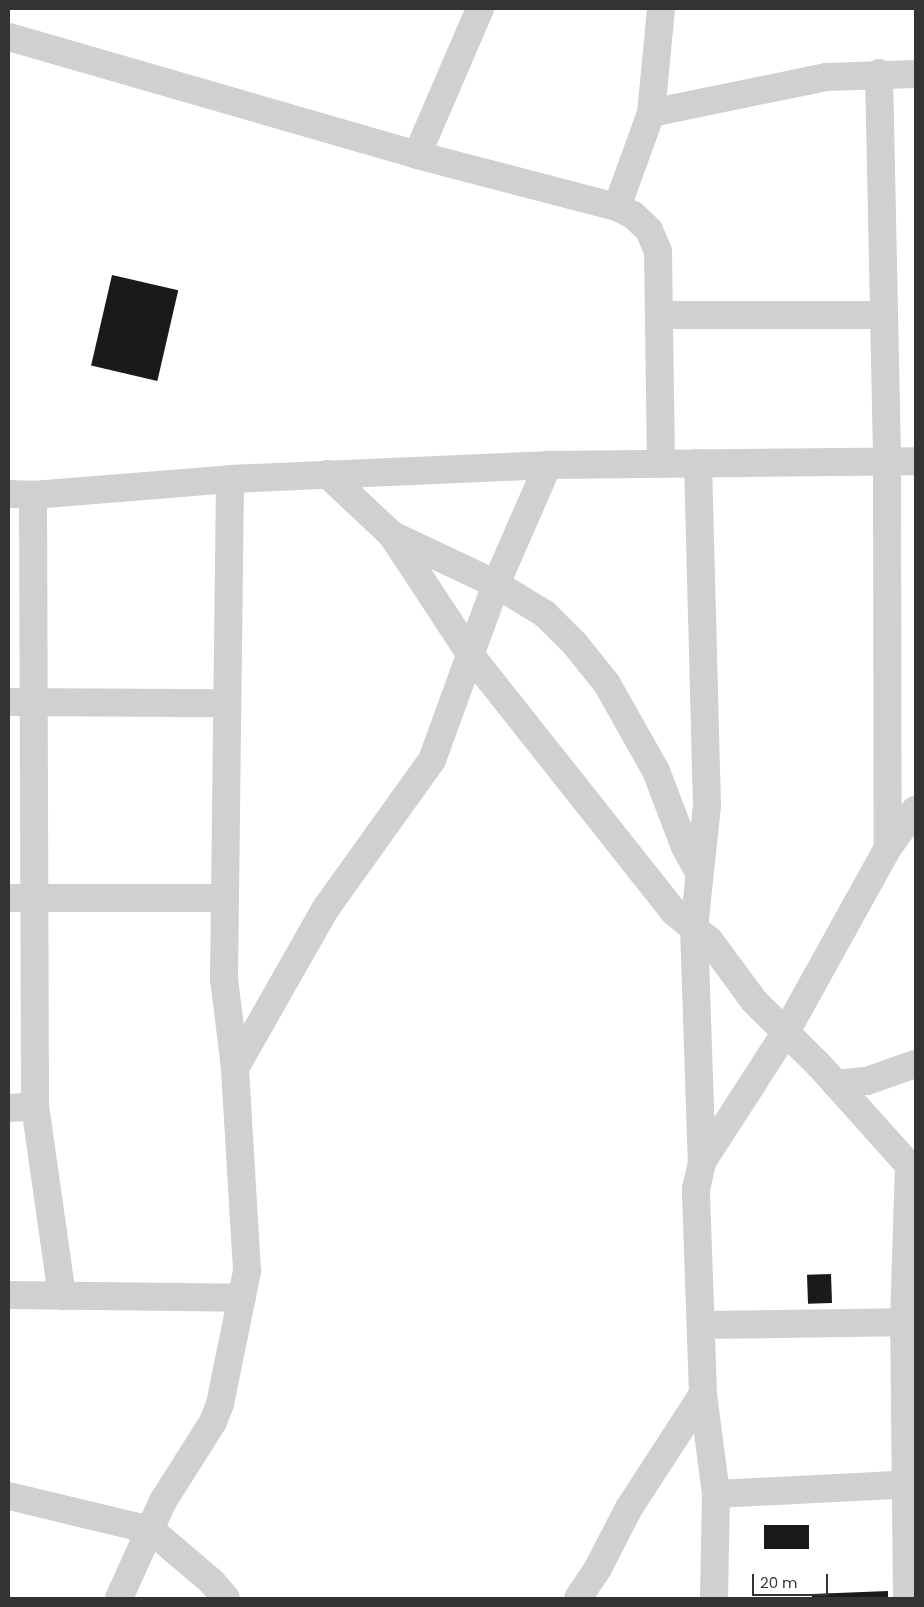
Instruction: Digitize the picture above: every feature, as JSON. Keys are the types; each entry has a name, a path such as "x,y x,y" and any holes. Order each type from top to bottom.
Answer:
{"street":[{"path":"417,155 480,9"},
{"path":"617,207 651,113 661,9"},
{"path":"9,37 417,155 617,207 633,214 649,230 658,251 661,463"},
{"path":"651,113 826,77 880,73 915,74"},
{"path":"880,73 887,461 888,848"},
{"path":"659,315 884,314"},
{"path":"62,1296 22,1107 21,494 230,479 548,465 915,461"},
{"path":"698,462 707,806 694,927 702,1162 696,1189 703,1394 716,1494 714,1598"},
{"path":"235,1068 326,908 432,760 472,657 496,584 548,465"},
{"path":"327,474 392,535 472,657 674,912 710,941 754,1001 787,1030 912,1169 909,1322 910,1485 907,1598"},
{"path":"119,1598 163,1501 213,1422 220,1404 247,1271 235,1068 224,979 230,479"},
{"path":"392,535 496,584 545,614 607,684 656,771 685,846 699,872"},
{"path":"20,702 228,703"},
{"path":"702,1162 787,1030 888,848 915,810"},
{"path":"22,898 225,898"},
{"path":"836,1084 867,1081 915,1064"},
{"path":"9,1295 242,1298"},
{"path":"702,1325 909,1322"},
{"path":"578,1598 598,1568 629,1508 703,1394"},
{"path":"716,1494 910,1485"},
{"path":"9,1496 151,1530 212,1582 226,1598"}],"building":[{"path":"112,275 178,290 157,381 91,366"},
{"path":"831,1274 832,1303 808,1304 807,1275"},
{"path":"764,1525 809,1525 809,1549 764,1549"},
{"path":"888,1591 888,1598 812,1598 812,1594"}]}
